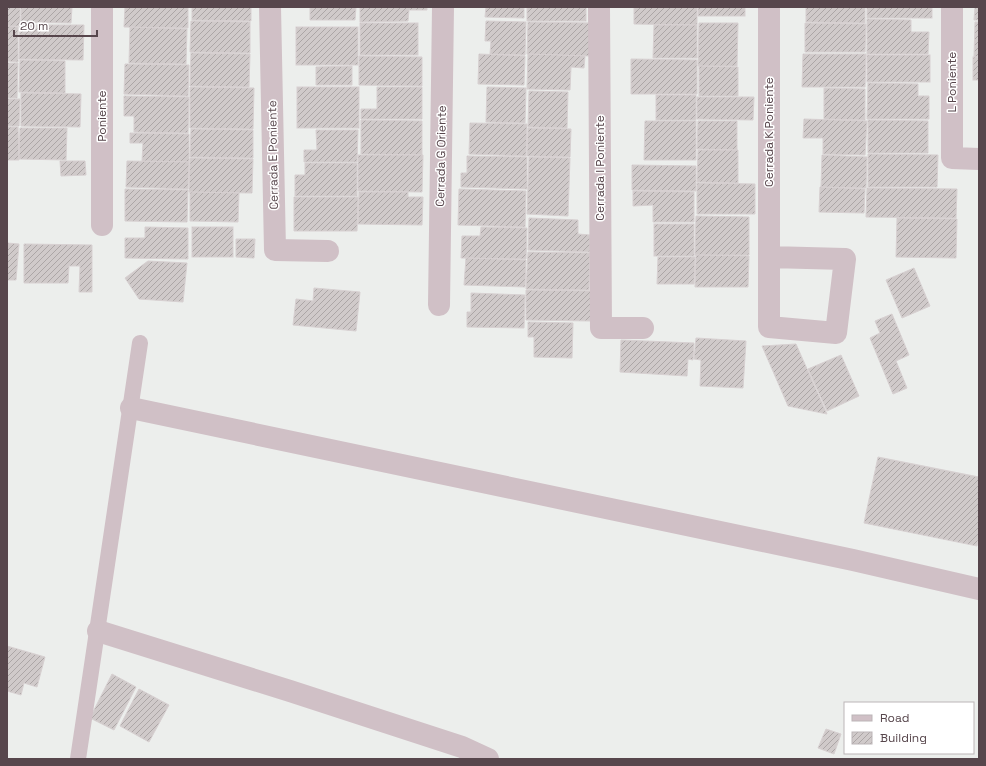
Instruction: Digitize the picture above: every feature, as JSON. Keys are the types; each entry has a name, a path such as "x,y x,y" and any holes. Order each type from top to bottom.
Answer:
{"street":[{"name":"Poniente","path":"102,7 102,226"},
{"name":"Cerrada E Poniente","path":"270,7 275,250 328,251"},
{"name":"Cerrada G Oriente","path":"438,304 442,7"},
{"name":"Cerrada I Poniente","path":"599,7 602,328 643,328"},
{"name":"Cerrada K Poniente","path":"769,7 769,256 769,327 836,333 845,259 769,256"},
{"name":"L Poniente","path":"952,7 952,158 979,159"},
{"path":"131,408 853,560 979,589"},
{"path":"98,631 290,690 455,744 488,759"}],"lane":[{"path":"78,759 140,343"}],"building":[{"path":"7,7 20,7 20,26 7,26"},
{"path":"21,7 72,7 71,23 21,22"},
{"path":"125,7 188,7 188,28 124,27"},
{"path":"192,7 251,7 251,21 192,20"},
{"path":"310,7 356,7 355,20 310,20"},
{"path":"360,7 427,7 427,10 409,10 408,21 360,22"},
{"path":"486,7 524,7 524,18 485,17"},
{"path":"527,7 586,7 586,21 527,21"},
{"path":"634,7 697,7 697,25 634,24"},
{"path":"698,7 745,7 745,16 698,16"},
{"path":"806,7 865,7 865,23 806,22"},
{"path":"867,7 932,7 932,18 867,18"},
{"path":"975,7 979,7 979,20 974,20"},
{"path":"867,19 911,20 911,32 929,32 928,54 867,54"},
{"path":"191,21 250,22 250,53 190,52"},
{"path":"486,21 526,22 525,55 490,54 491,41 485,41"},
{"path":"528,22 592,23 591,56 527,54"},
{"path":"975,22 979,22 979,57 974,57"},
{"path":"360,23 418,23 418,55 360,55"},
{"path":"699,23 738,23 737,66 698,66"},
{"path":"805,23 866,24 865,52 805,52"},
{"path":"20,25 84,25 83,60 19,59"},
{"path":"654,25 697,25 697,58 653,58"},
{"path":"7,26 18,27 18,62 7,61"},
{"path":"130,27 187,29 186,64 129,63"},
{"path":"296,27 358,27 358,65 296,65"},
{"path":"191,53 250,54 249,87 190,86"},
{"path":"479,54 525,56 524,85 478,84"},
{"path":"528,54 585,56 584,68 571,67 570,90 527,89"},
{"path":"803,54 866,54 865,87 802,87"},
{"path":"867,55 930,55 930,82 867,82"},
{"path":"359,56 422,57 422,86 359,85"},
{"path":"973,57 979,57 979,80 973,80"},
{"path":"631,59 697,60 697,94 631,94"},
{"path":"20,60 65,61 65,93 19,92"},
{"path":"7,63 18,63 17,98 7,98"},
{"path":"125,64 189,65 188,96 124,94"},
{"path":"352,66 352,85 316,85 316,67"},
{"path":"699,66 738,67 738,96 699,96"},
{"path":"868,83 918,84 918,96 929,96 929,119 867,119"},
{"path":"190,87 254,88 253,129 190,128"},
{"path":"297,87 359,87 359,128 297,128"},
{"path":"377,87 422,87 422,119 361,119 361,109 377,109"},
{"path":"487,87 526,88 525,123 486,122"},
{"path":"824,88 865,89 865,120 824,119"},
{"path":"529,91 568,92 567,128 528,127"},
{"path":"21,93 81,94 80,127 21,126"},
{"path":"656,95 696,95 696,120 656,120"},
{"path":"124,96 189,97 188,133 134,132 134,116 124,116"},
{"path":"697,97 754,97 753,120 697,119"},
{"path":"7,99 20,99 19,126 7,126"},
{"path":"804,119 867,121 865,155 823,154 823,138 803,138"},
{"path":"361,120 422,121 422,155 361,154"},
{"path":"868,120 928,121 928,153 868,153"},
{"path":"645,121 696,121 696,160 644,160"},
{"path":"698,121 737,121 737,150 697,149"},
{"path":"470,123 527,124 526,156 469,154"},
{"path":"7,127 18,127 19,160 7,160"},
{"path":"20,128 67,128 66,160 19,159"},
{"path":"528,128 571,129 570,157 527,156"},
{"path":"191,129 253,130 253,158 190,157"},
{"path":"316,130 358,130 357,162 304,162 304,150 317,150"},
{"path":"130,133 189,134 189,162 142,161 143,143 130,143"},
{"path":"698,150 738,150 738,183 697,182"},
{"path":"868,154 938,155 937,187 868,187"},
{"path":"358,155 423,155 422,192 358,191"},
{"path":"822,155 867,157 866,188 821,187"},
{"path":"467,156 527,157 527,189 461,187 461,173 467,173"},
{"path":"529,157 570,158 568,216 527,214"},
{"path":"190,158 253,159 252,193 189,192"},
{"path":"60,161 85,161 86,175 61,176"},
{"path":"127,161 189,162 188,189 126,187"},
{"path":"305,163 357,163 357,196 295,196 295,175 305,175"},
{"path":"632,165 696,166 696,191 632,190"},
{"path":"697,183 755,184 755,214 697,214"},
{"path":"820,187 865,189 864,213 819,212"},
{"path":"867,188 957,189 956,218 866,217"},
{"path":"125,189 188,190 187,222 125,221"},
{"path":"459,189 526,191 525,227 458,225"},
{"path":"633,191 694,192 694,222 653,222 653,205 633,206"},
{"path":"190,192 239,193 238,222 190,221"},
{"path":"359,192 408,192 408,197 423,197 422,225 358,224"},
{"path":"294,197 358,197 357,231 294,231"},
{"path":"696,216 749,217 749,255 695,255"},
{"path":"529,218 578,220 578,234 590,235 590,252 528,250"},
{"path":"897,218 957,219 956,258 896,257"},
{"path":"654,224 694,224 694,256 654,256"},
{"path":"145,227 188,228 188,259 125,258 125,238 145,238"},
{"path":"192,227 233,227 233,257 192,257"},
{"path":"481,227 527,228 526,259 461,258 462,236 480,236"},
{"path":"236,239 255,239 254,258 236,257"},
{"path":"7,243 19,244 16,280 7,280"},
{"path":"24,244 92,245 92,292 79,292 80,266 69,266 68,283 24,283"},
{"path":"528,252 590,253 589,290 526,289"},
{"path":"696,255 749,256 748,287 695,287"},
{"path":"658,257 695,257 694,284 657,284"},
{"path":"466,258 526,260 525,287 464,285"},
{"path":"148,261 187,263 183,302 139,299 125,278"},
{"path":"914,268 930,306 902,318 886,280"},
{"path":"314,288 360,292 356,331 293,325 296,299 313,301"},
{"path":"526,290 592,291 591,321 526,320"},
{"path":"471,293 525,295 524,328 467,327 467,312 471,312"},
{"path":"892,314 909,355 896,361 907,388 893,394 870,338 880,333 875,321"},
{"path":"528,322 573,323 572,358 534,357 534,337 528,337"},
{"path":"696,338 746,341 743,388 700,386 701,360 694,359"},
{"path":"621,340 694,343 693,360 688,359 687,376 620,372"},
{"path":"796,344 827,414 788,406 762,346"},
{"path":"841,355 859,396 827,411 808,369"},
{"path":"878,457 979,477 979,536 977,546 864,523"},
{"path":"7,646 45,657 37,687 24,683 21,695 7,691"},
{"path":"112,674 136,687 114,730 90,718"},
{"path":"139,689 169,705 149,742 120,726"},
{"path":"826,729 841,734 834,754 818,748"}]}
